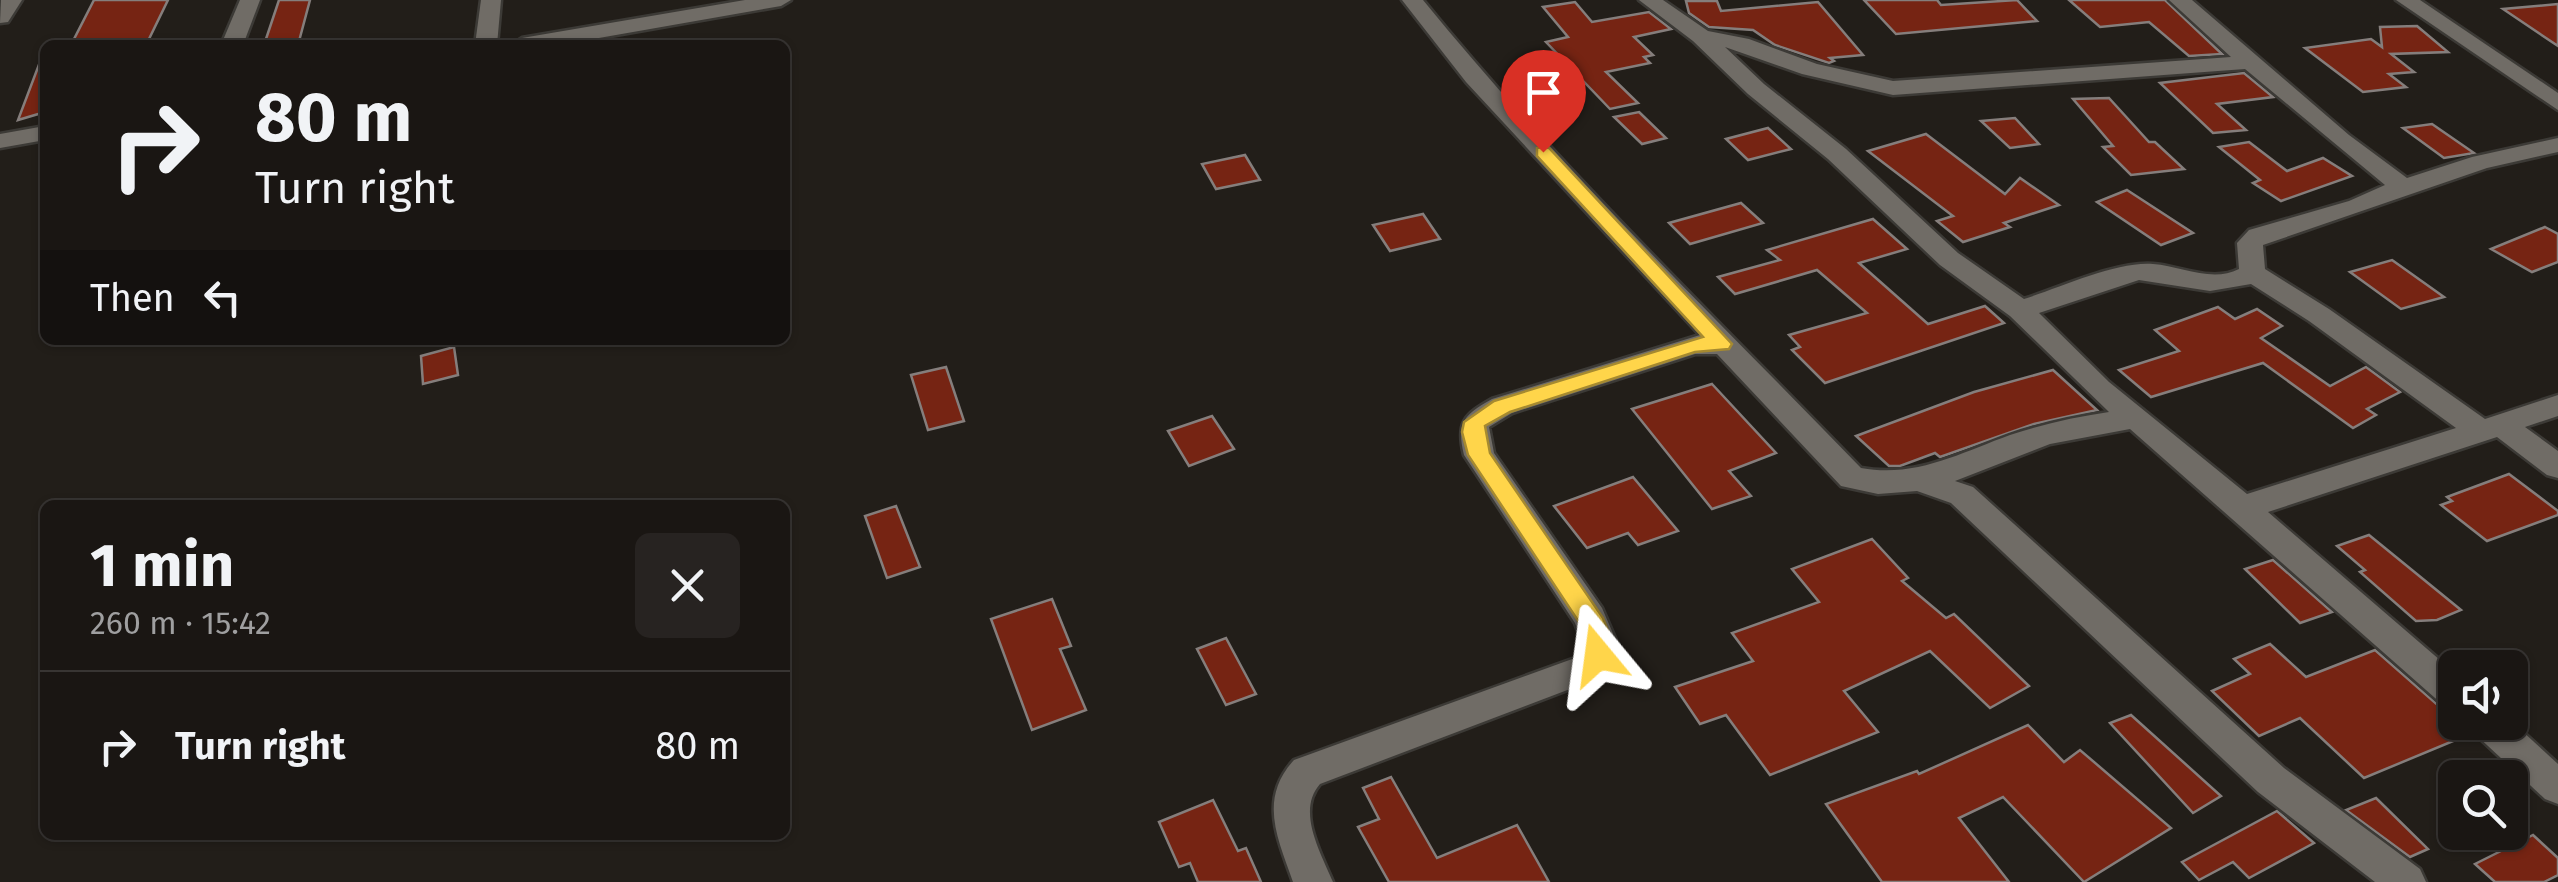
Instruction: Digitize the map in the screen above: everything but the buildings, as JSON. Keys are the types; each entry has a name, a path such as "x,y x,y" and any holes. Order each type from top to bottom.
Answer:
{"street":[{"path":"0,17 12,0"},
{"path":"234,40 250,0"},
{"path":"487,40 491,0"},
{"path":"549,40 780,0"},
{"path":"1412,0 1474,77 1852,478 1878,484 1963,481 2047,434 2136,418"},
{"path":"1649,0 1701,36 1756,90 1849,165 1948,259 2020,310 2099,389 2438,679"},
{"path":"2178,0 2341,140 2403,186"},
{"path":"2406,0 2558,104"},
{"path":"1701,36 1741,44 1810,69 1893,88 2249,62"},
{"path":"0,141 40,133"},
{"path":"2252,273 2250,243 2258,236 2358,206 2403,186 2480,162 2558,146"},
{"path":"2020,310 2137,272 2153,270 2210,283 2242,280 2252,273"},
{"path":"2252,273 2558,467"},
{"path":"1314,882 1290,815 1288,797 1294,782 1307,772 1587,668 1602,646 1590,618 1480,455 1473,432 1475,422 1502,406 1694,344 1722,344"},
{"path":"2240,508 2358,473 2558,405"},
{"path":"1963,481 2271,780 2406,882"},
{"path":"2507,740 2558,787"}],"route":[{"path":"1543,152 1722,344 1694,344 1502,406 1475,422 1473,432 1480,455 1590,618 1602,646 1598,655"}]}
